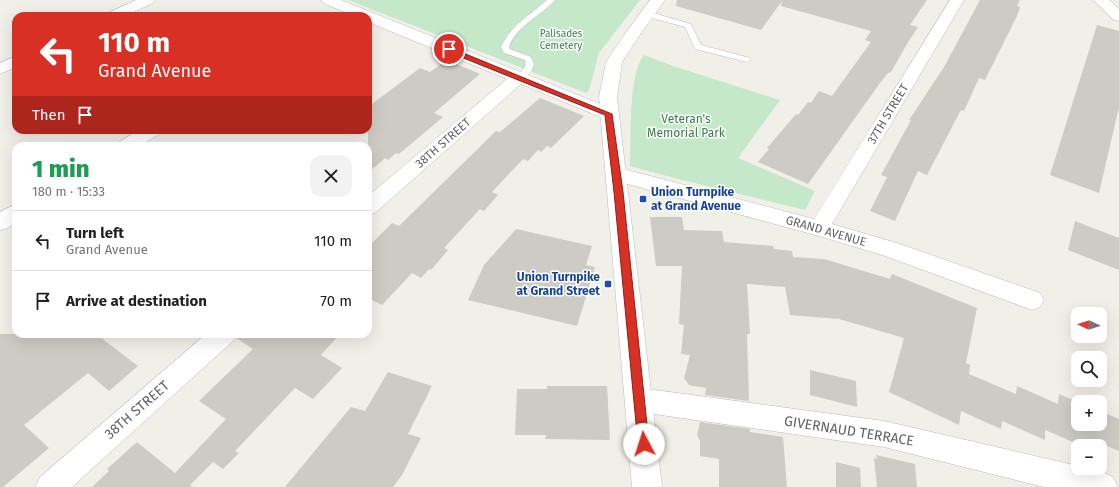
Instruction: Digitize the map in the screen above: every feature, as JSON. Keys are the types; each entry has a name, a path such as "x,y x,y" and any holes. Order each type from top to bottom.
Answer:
{"street":[{"path":"122,12 148,0"},
{"path":"328,0 346,12"},
{"name":"37TH STREET","path":"819,228 957,0"},
{"path":"1100,0 1119,17"},
{"path":"648,487 608,95 614,62 652,7"},
{"path":"372,23 609,114"},
{"path":"0,69 12,63"},
{"name":"38TH STREET","path":"372,205 518,78"},
{"path":"132,142 146,134"},
{"name":"GRAND AVENUE","path":"616,174 819,228 892,250 1032,300"},
{"path":"0,222 12,214"},
{"name":"38TH STREET","path":"50,487 219,338"},
{"name":"GIVERNAUD TERRACE","path":"640,400 884,434 1103,487"}],"lane":[{"path":"518,78 528,69 530,64 528,59 508,51 505,47 506,41 522,24 551,0"},
{"path":"652,7 688,26 698,47 748,60"}],"green space":[{"name":"Palisades Cemetery","path":"348,0 640,0 599,53 589,90 586,93"},
{"name":"Veteran's Memorial Park","path":"644,55 673,66 780,100 738,158 815,191 805,210 630,166 631,108 633,92 635,77 639,64"}],"building":[{"path":"677,0 927,0 910,25 918,27 891,72 888,73 880,83 808,184 758,162 769,149 767,148 796,114 798,115 808,102 811,103 819,91 832,96 871,42 865,40 871,31 781,6 782,1 761,30 676,6"},
{"path":"980,0 1020,0 1017,6 1020,7 1017,16 985,80 979,78 964,111 961,110 927,175 918,171 895,221 870,211 887,177 881,175 911,120 909,120 944,67"},
{"path":"1097,25 1119,31 1119,107 1099,193 1050,175"},
{"path":"447,60 480,74 434,113 443,117 399,154 396,153 388,160 385,158 372,169 372,142 368,142 368,134 372,134 372,104 420,68 430,72"},
{"path":"540,98 584,116 551,148 547,146 541,152 538,150 528,161 523,159 492,192 498,195 484,211 480,209 444,248 448,250 431,270 429,269 421,278 412,273 382,305 372,300 372,243 392,223 399,226 496,131 500,132"},
{"path":"650,217 682,217 684,230 722,231 724,242 773,246 774,249 792,251 793,257 824,259 890,279 892,274 977,308 966,363 970,365 969,374 1016,394 1017,386 1058,404 1059,394 1071,399 1071,431 1107,431 1107,414 1119,419 1119,451 1107,446 1107,439 1071,439 1071,441 1045,430 1045,440 1002,421 1001,429 961,411 959,425 889,392 904,338 839,319 790,315 785,287 747,284 750,334 747,334 749,401 705,395 706,388 689,385 684,378 690,355 681,354 684,325 679,324 682,266 656,266"},
{"path":"1075,221 1119,238 1119,270 1068,250"},
{"path":"516,229 592,246 586,265 595,267 577,326 468,300 484,265"},
{"path":"0,334 12,334 12,338 101,338 138,366 109,391 88,373 24,425 49,448 3,487 0,487"},
{"path":"236,338 336,338 321,355 342,368 313,399 295,388 235,451 239,453 223,469 213,462 190,485 193,487 92,487 109,471 107,469 137,442 175,473 226,419 199,401 253,349"},
{"path":"810,370 856,381 857,407 810,395"},
{"path":"388,372 432,386 408,434 421,438 402,475 393,487 285,487 351,407 365,411"},
{"path":"547,386 607,386 610,440 545,439 546,435 515,435 517,389 547,389"},
{"path":"700,422 750,429 750,432 783,437 787,487 719,487 719,459 700,456 700,441 697,435"},
{"path":"876,455 915,464 917,487 877,487 874,458 877,459"},
{"path":"836,462 860,468 861,487 836,487"}],"place":[{"name":"Union Turnpike at Grand Avenue","path":"643,199"},
{"name":"Union Turnpike at Grand Street","path":"608,284"}],"route":[{"path":"449,49 609,114 644,444"}]}
